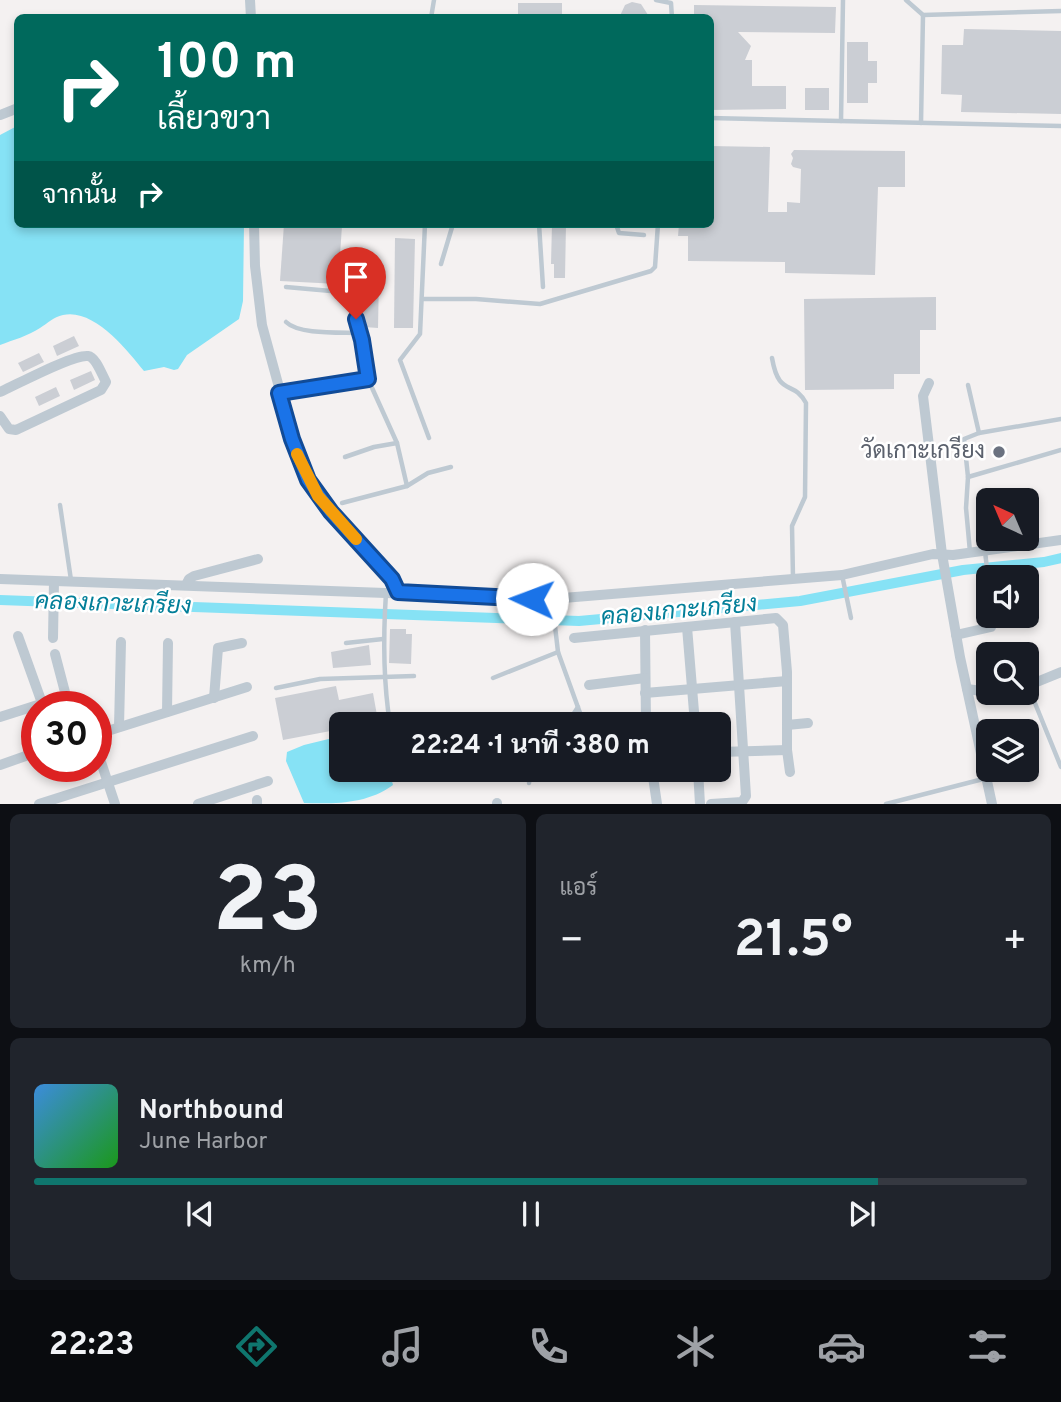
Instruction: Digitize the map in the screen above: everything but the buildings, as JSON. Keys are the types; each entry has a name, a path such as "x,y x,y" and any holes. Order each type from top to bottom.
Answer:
{"street":[{"path":"254,228 262,325 298,457 313,488 331,512 392,579 398,592"},
{"path":"0,392 63,363 89,356 106,382 101,390 16,430 9,429 0,416"},
{"path":"929,383 923,396 943,558 976,729"},
{"path":"0,579 53,585 71,581 386,596 398,592 551,599 793,579 843,579 933,554 943,558 970,553 985,554 1061,540"},
{"path":"186,586 194,576 258,559"},
{"path":"53,585 53,638"},
{"path":"574,638 776,618 781,622 788,681 787,750 790,772"},
{"path":"711,803 742,802 746,796 735,622"},
{"path":"687,627 694,712"},
{"path":"956,635 986,628"},
{"path":"645,630 646,712"},
{"path":"18,636 38,691"},
{"path":"119,727 121,642"},
{"path":"167,712 168,643"},
{"path":"214,698 218,649 242,643"},
{"path":"55,654 65,691"},
{"path":"1039,681 1061,672"},
{"path":"589,685 645,678"},
{"path":"645,693 788,681"},
{"path":"112,729 247,687"},
{"path":"967,689 976,690"},
{"path":"0,717 21,710"},
{"path":"787,725 808,723"},
{"path":"112,781 253,736"},
{"path":"731,751 787,750"},
{"path":"0,765 21,758"},
{"path":"38,803 108,782 115,803"},
{"path":"198,803 268,782"},
{"path":"653,782 656,803"},
{"path":"698,782 699,803"},
{"path":"988,782 992,803"}],"lane":[{"path":"656,0 671,3 672,14"},
{"path":"841,121 843,0"},
{"path":"906,0 923,15 1061,11"},
{"path":"920,123 923,15"},
{"path":"714,118 1061,126"},
{"path":"425,228 420,334 400,360 429,438"},
{"path":"441,264 452,228"},
{"path":"539,228 543,287"},
{"path":"617,228 619,233 644,235"},
{"path":"422,299 475,299 540,304 651,271 655,267 658,228"},
{"path":"355,267 353,293 356,319 368,379 397,443 407,486"},
{"path":"286,287 353,293"},
{"path":"286,322 290,327 301,330 360,333"},
{"path":"772,358 774,372 781,385 801,393 806,403 805,497 792,526 793,579"},
{"path":"279,393 368,379"},
{"path":"968,385 979,433"},
{"path":"970,553 966,508 968,477 963,441 966,437 979,433 1061,419"},
{"path":"345,457 374,447 397,443"},
{"path":"968,477 1061,450"},
{"path":"342,503 407,486 428,473 451,467"},
{"path":"60,505 71,581"},
{"path":"985,554 986,565"},
{"path":"843,579 851,618"},
{"path":"386,596 383,639 388,712"},
{"path":"551,599 558,652 580,712"},
{"path":"346,643 383,639"},
{"path":"493,678 558,652"},
{"path":"276,688 320,679 414,676"},
{"path":"1035,705 1061,767"},
{"path":"574,712 578,706"},
{"path":"886,803 976,781"}],"water":[{"path":"14,128 14,228 244,228 243,301 239,319 187,355 178,369 174,370 164,367 144,371 109,332 86,318 75,315 56,317 31,333 0,345 0,135"},
{"path":"329,739 329,782 392,782 393,785 362,799 339,803 304,803 286,761 287,752"}],"waterway":[{"name":"คลองเกาะเกรียง","path":"0,600 579,621 800,601 963,570 1061,558"}],"slow traffic":[{"path":"297,454 318,496 356,539"}],"place":[{"name":"วัดเกาะเกรียง","path":"999,452"}],"route":[{"path":"356,319 368,379 279,393 298,457 318,496 392,579 398,592 532,599"}]}
